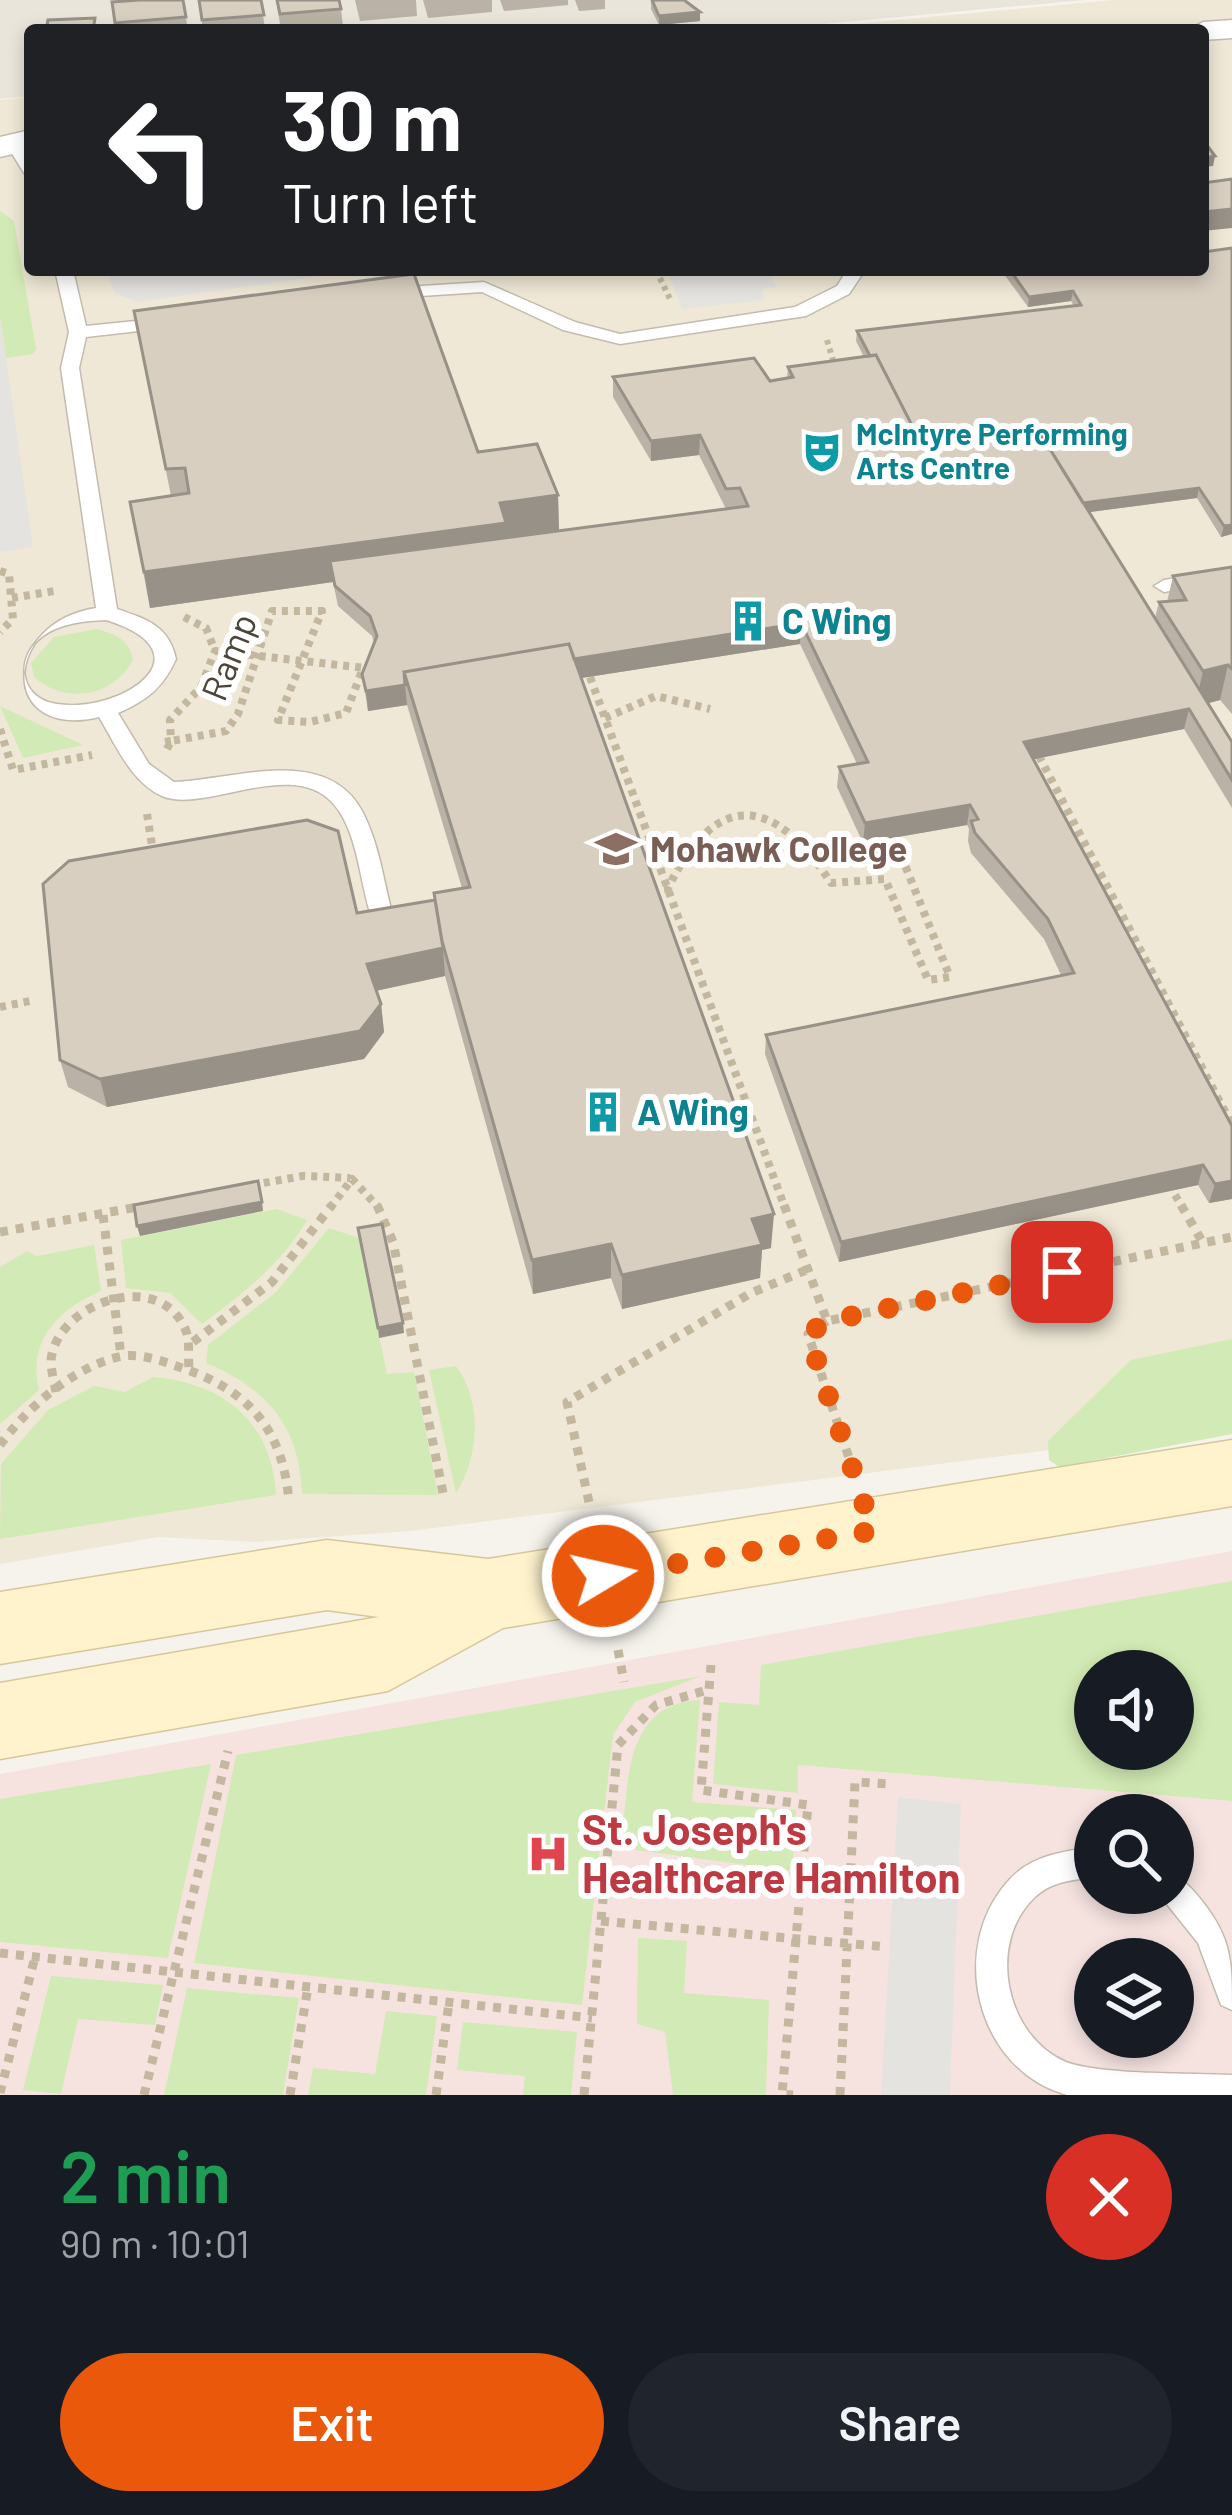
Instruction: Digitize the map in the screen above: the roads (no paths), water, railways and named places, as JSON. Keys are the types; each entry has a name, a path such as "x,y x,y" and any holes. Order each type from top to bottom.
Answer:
{"main road":[{"path":"0,1628 327,1575 488,1595 1232,1473"},
{"path":"0,1721 388,1654 488,1595"}],"lane":[{"path":"65,276 78,332 70,368 106,613"},
{"path":"368,296 452,285 484,287 543,314 620,340 760,320 825,303 850,276"},
{"path":"78,332 183,321"},
{"path":"1164,586 1232,574"},
{"path":"106,613 151,627 164,642 168,658 147,693 106,711 70,715 44,710 24,699 12,685 9,667 16,650 32,634 67,618 106,613"},
{"path":"106,711 141,769 169,790 313,779 338,791 352,812 380,909"},
{"path":"1074,1865 1054,1868 1026,1885 1002,1911 989,1944 1001,2019 1026,2052 1059,2077 1232,2092"},
{"path":"1193,1914 1210,1933 1232,1994"}],"place":[{"name":"McIntyre Performing Arts Centre","path":"822,452"},
{"name":"C Wing","path":"748,621"},
{"name":"Mohawk College","path":"616,849"},
{"name":"A Wing","path":"603,1112"},
{"name":"St. Joseph's Healthcare Hamilton","path":"548,1854"}]}
